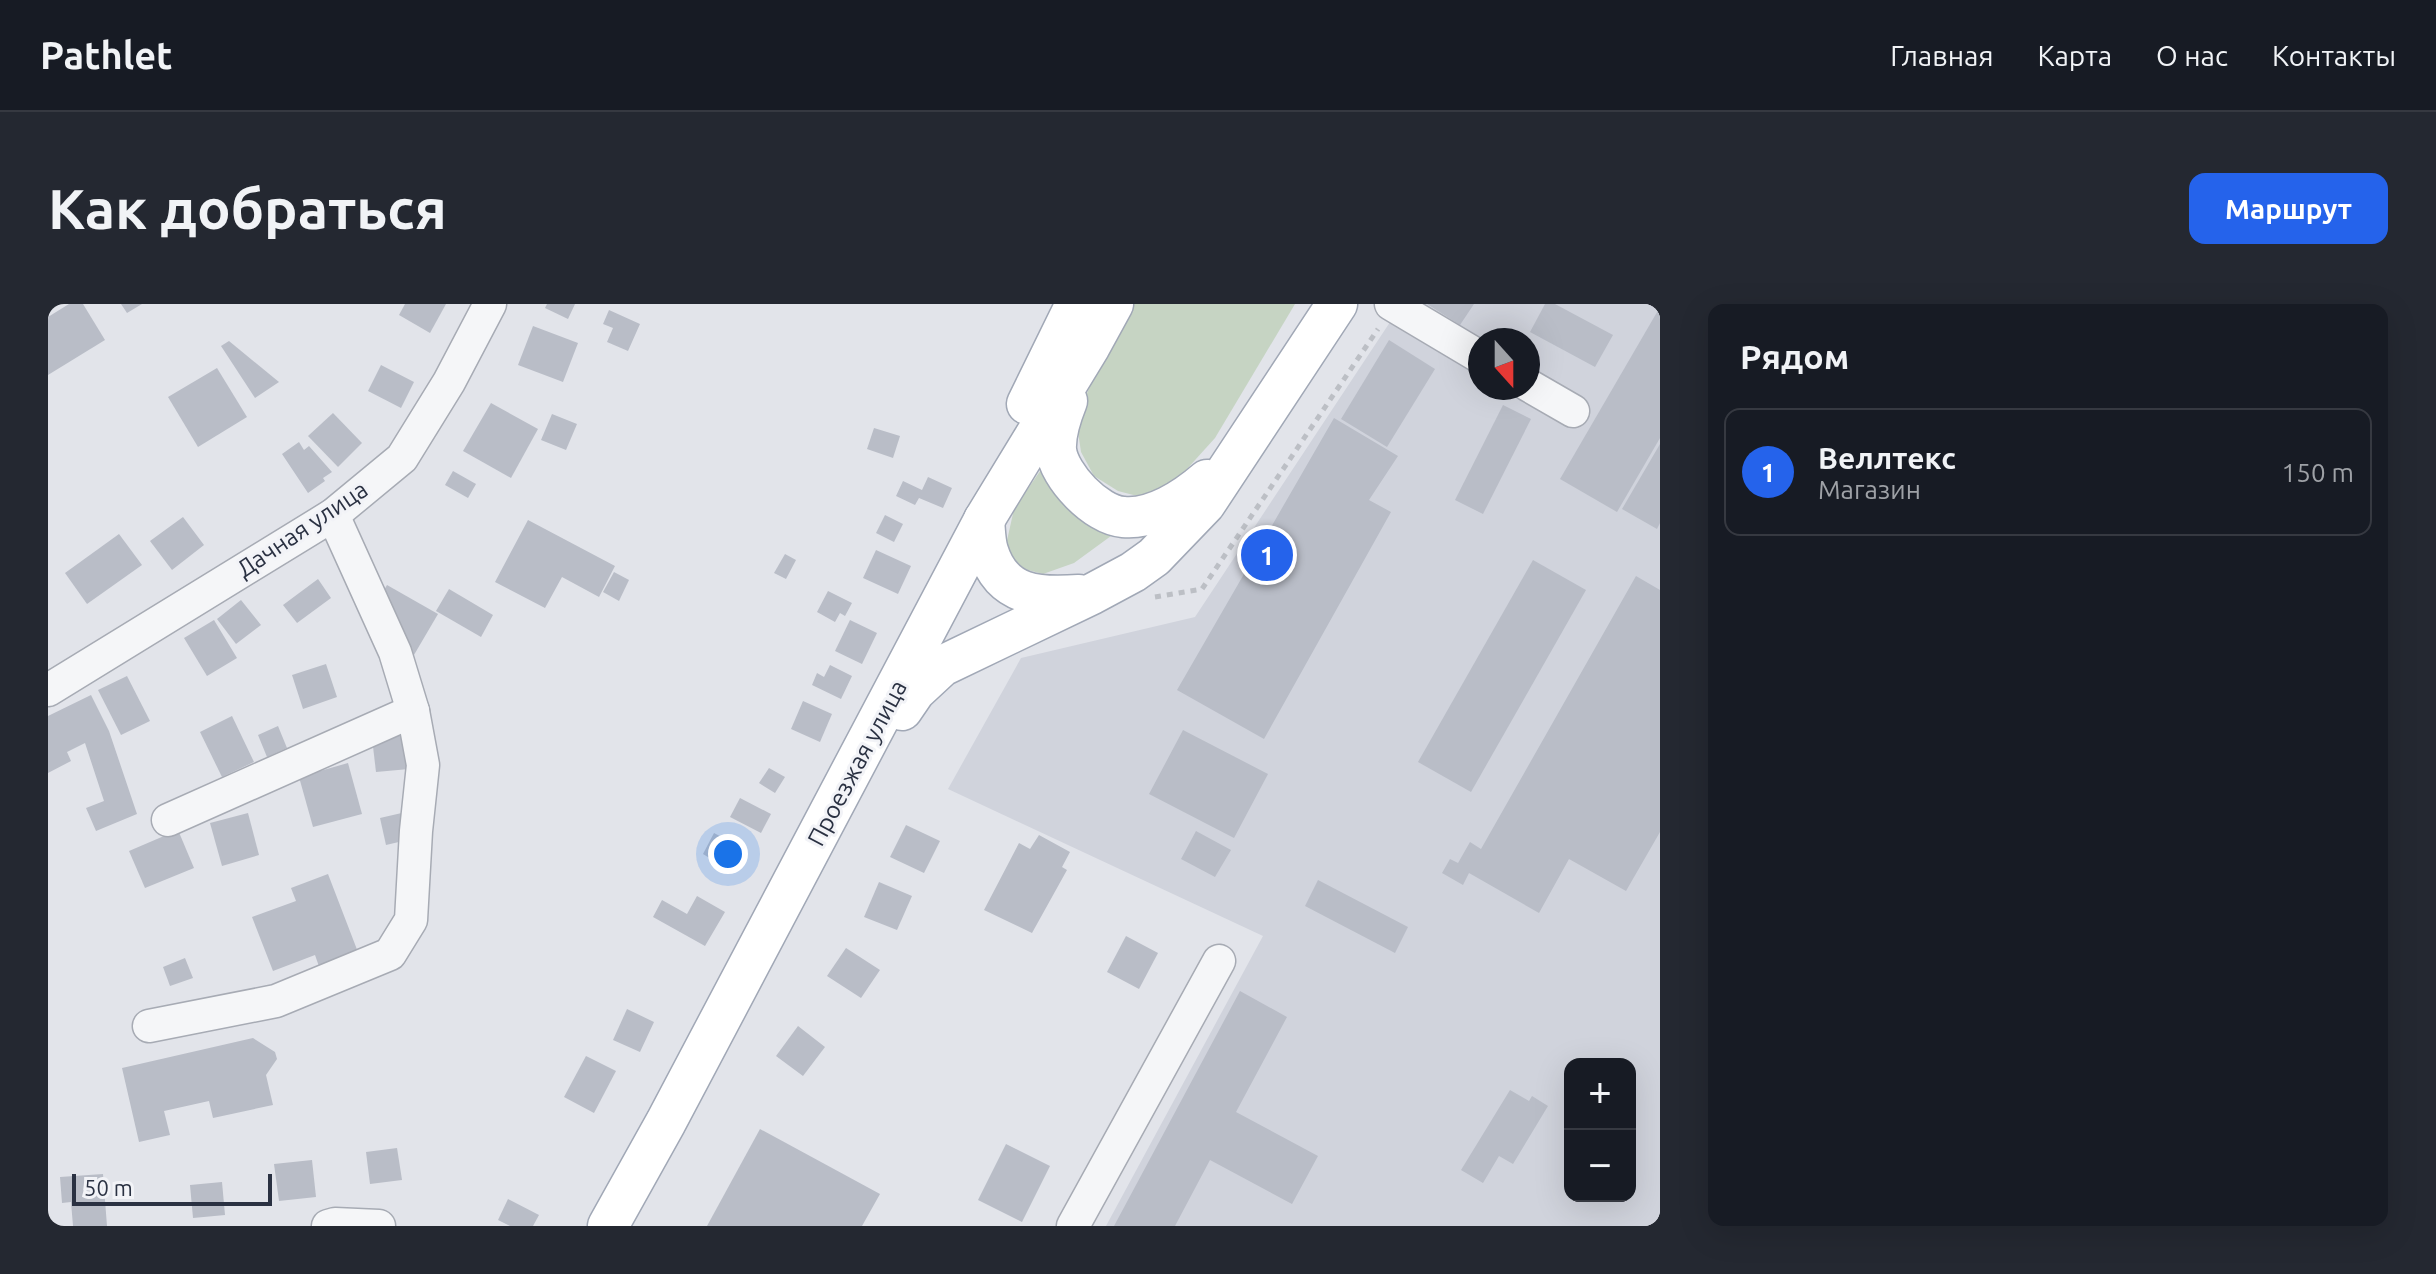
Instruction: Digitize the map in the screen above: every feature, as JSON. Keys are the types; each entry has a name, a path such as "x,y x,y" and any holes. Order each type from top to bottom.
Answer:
{"main road":[{"path":"1007,485 1022,414 1076,304"},
{"name":"Проезжая улица","path":"608,1226 984,520 1113,304"},
{"path":"854,767 895,722 915,691 942,666 1092,594 1154,557 1205,504 1337,304"},
{"path":"1090,346 1065,406 1057,431 1056,452 1074,484 1100,511 1123,517 1153,514 1197,489 1243,449"},
{"path":"984,520 988,551 999,573 1016,589 1029,595 1050,597 1092,594"}],"street":[{"name":"Дачная улица","path":"48,690 333,515 402,458 449,382 490,304"},
{"path":"1386,314 1468,352"},
{"path":"1540,392 1573,411"},
{"path":"149,1026 276,1001 390,954 411,920 423,765 413,711 395,652 333,515"},
{"path":"168,820 413,711"},
{"path":"1073,1226 1219,961"},
{"path":"328,1226 379,1226"}],"path":[{"path":"1146,599 1202,589 1386,314"}],"shaded area":[{"path":"1402,304 1660,304 1660,1226 1106,1226 1263,936 948,789 1021,658 1195,617"}],"green space":[{"path":"1131,304 1295,304 1215,438 1177,480 1145,498 1118,491 1094,476 1081,452 1076,418"},
{"path":"1045,464 1066,503 1111,536 1074,563 1043,574 1017,567 1006,545 1014,509"}],"building":[{"path":"69,304 83,304 105,340 48,375 48,317"},
{"path":"121,304 142,304 127,313"},
{"path":"405,304 446,304 430,333 399,315"},
{"path":"547,304 575,304 568,319 545,308"},
{"path":"1427,304 1474,304 1460,325"},
{"path":"1545,304 1555,304 1613,335 1595,367 1540,337 1540,328 1532,328"},
{"path":"1660,307 1660,438 1617,512 1560,479"},
{"path":"609,310 640,324 628,351 607,342 613,328 603,324"},
{"path":"533,326 578,343 563,382 518,365"},
{"path":"1389,340 1435,369 1387,447 1341,419"},
{"path":"229,341 279,382 255,398 221,346"},
{"path":"381,365 414,382 401,408 368,391"},
{"path":"217,368 247,417 198,447 168,397"},
{"path":"491,403 538,429 511,478 463,451"},
{"path":"1503,405 1531,419 1483,514 1455,500"},
{"path":"333,413 362,443 338,467 308,436"},
{"path":"552,414 577,424 566,450 541,440"},
{"path":"1334,418 1398,456 1369,500 1391,512 1264,739 1177,690"},
{"path":"874,428 900,436 893,458 867,449"},
{"path":"299,442 304,450 309,446 332,472 308,493 282,454"},
{"path":"1660,444 1660,523 1657,529 1622,509"},
{"path":"453,471 476,484 468,498 445,485"},
{"path":"928,477 952,488 943,508 919,498 915,505 896,496 903,481 922,490"},
{"path":"885,515 903,524 894,542 876,533"},
{"path":"183,517 204,545 172,570 150,541"},
{"path":"528,520 615,566 599,597 562,577 545,608 495,582"},
{"path":"119,534 142,565 87,604 65,573"},
{"path":"876,550 911,566 898,594 863,578"},
{"path":"785,554 796,560 786,579 774,573"},
{"path":"1533,560 1586,590 1471,792 1418,762"},
{"path":"614,572 629,580 619,601 603,592"},
{"path":"1636,576 1660,590 1660,832 1626,891 1569,859 1539,913 1469,873 1463,885 1442,873 1450,859 1458,863 1470,842 1481,849"},
{"path":"318,579 331,598 297,623 283,605"},
{"path":"387,585 438,614 411,660 376,604"},
{"path":"449,589 493,615 481,637 436,611"},
{"path":"828,591 852,603 845,616 840,613 835,622 817,612"},
{"path":"241,600 261,625 236,644 217,619"},
{"path":"214,620 237,658 207,676 184,638"},
{"path":"850,620 877,633 862,664 835,651"},
{"path":"326,664 337,697 303,709 292,675"},
{"path":"830,665 852,676 841,699 812,685 817,673 824,677"},
{"path":"127,676 150,721 121,735 98,690"},
{"path":"91,695 109,731 137,814 96,831 86,808 104,801 85,743 67,752 71,761 48,773 48,716"},
{"path":"803,701 832,714 820,742 791,729"},
{"path":"232,716 254,762 222,777 200,732"},
{"path":"278,726 287,748 267,757 258,735"},
{"path":"1183,730 1268,774 1234,838 1149,794"},
{"path":"405,735 409,769 376,772 372,738"},
{"path":"348,763 362,814 313,827 299,777"},
{"path":"769,768 785,777 775,793 759,783"},
{"path":"740,798 771,814 761,833 730,817"},
{"path":"406,812 403,841 386,845 380,818"},
{"path":"248,813 259,855 222,866 210,823"},
{"path":"906,825 940,841 924,873 890,857"},
{"path":"178,830 194,868 145,888 129,851"},
{"path":"1196,831 1231,850 1215,877 1181,859"},
{"path":"714,833 733,843 721,865 703,854"},
{"path":"1039,835 1070,852 1062,867 1067,870 1032,933 984,910 1019,843 1030,849"},
{"path":"328,874 361,960 322,975 315,955 273,971 252,917 296,901 291,888"},
{"path":"1318,880 1408,927 1395,953 1305,906"},
{"path":"879,882 912,896 897,930 864,917"},
{"path":"697,896 725,912 705,946 653,917 662,900 687,914"},
{"path":"1126,936 1158,953 1139,989 1107,972"},
{"path":"846,948 880,970 861,998 827,976"},
{"path":"185,958 193,978 170,986 163,967"},
{"path":"1240,991 1287,1017 1236,1112 1318,1156 1292,1204 1210,1160 1175,1226 1114,1226"},
{"path":"627,1009 654,1022 640,1052 613,1040"},
{"path":"798,1026 825,1047 803,1076 776,1056"},
{"path":"253,1038 275,1052 277,1059 266,1075 273,1105 213,1118 209,1101 164,1111 170,1135 139,1142 122,1068"},
{"path":"586,1056 616,1071 594,1113 564,1097"},
{"path":"1510,1090 1529,1101 1532,1096 1548,1106 1513,1164 1499,1156 1483,1183 1461,1170"},
{"path":"760,1129 880,1194 862,1226 707,1226"},
{"path":"1006,1144 1050,1166 1022,1222 978,1200"},
{"path":"397,1148 402,1180 370,1184 366,1152"},
{"path":"312,1160 316,1197 279,1201 274,1164"},
{"path":"103,1174 107,1226 73,1226 71,1202 62,1203 60,1177"},
{"path":"222,1182 225,1215 193,1218 190,1185"},
{"path":"508,1199 539,1215 533,1226 510,1226 498,1220"}],"place":[{"name":"Веллтекс","path":"1267,555"}]}
